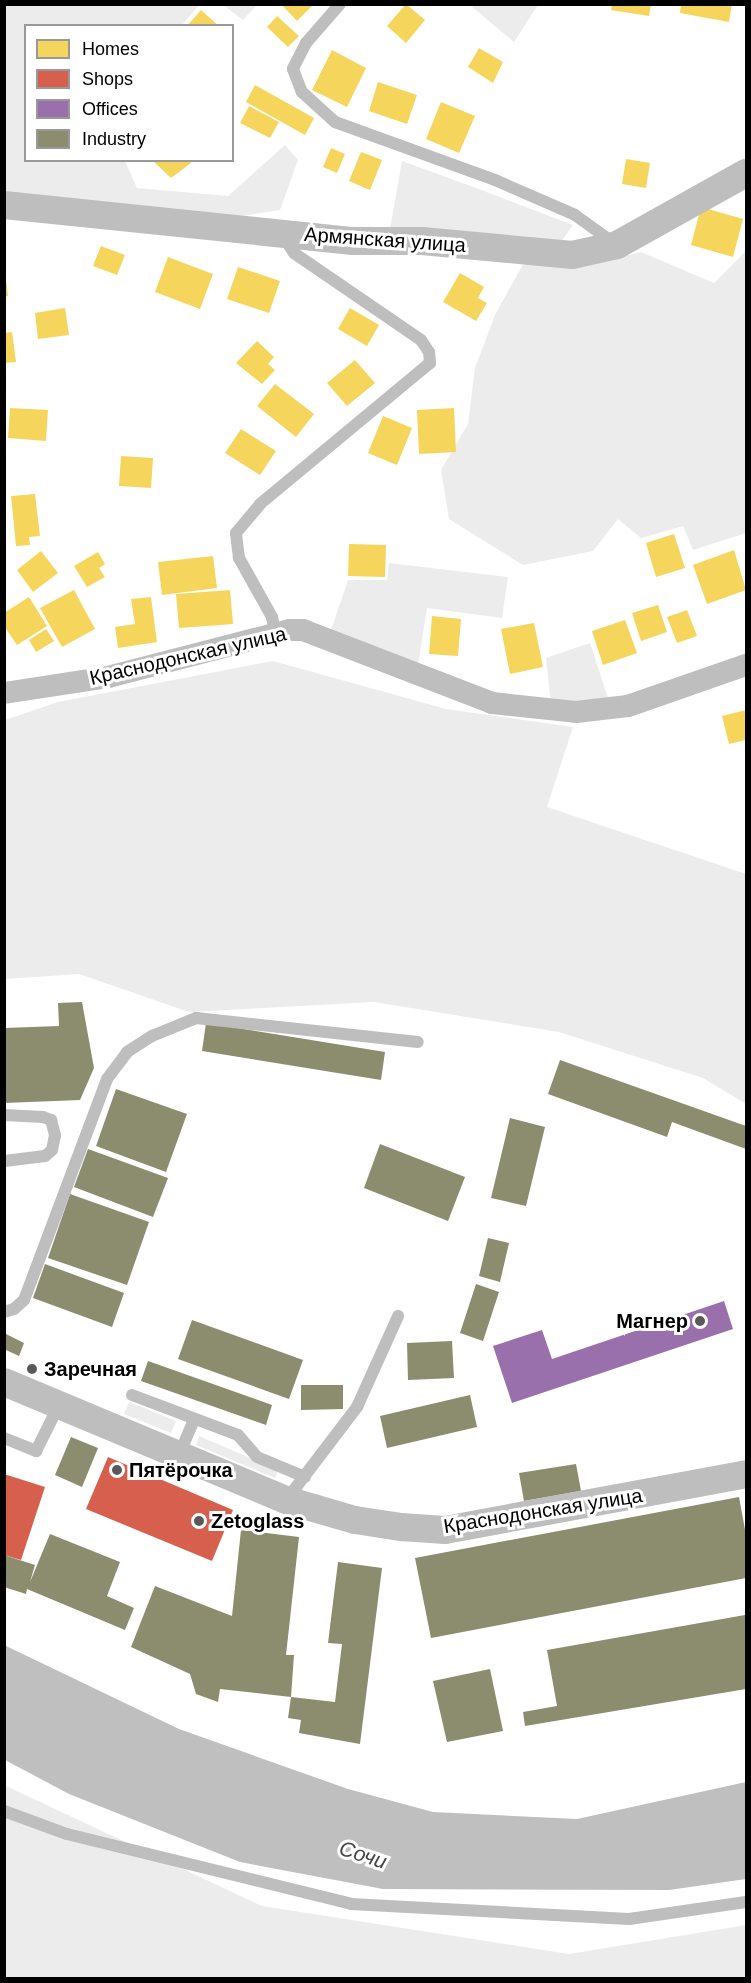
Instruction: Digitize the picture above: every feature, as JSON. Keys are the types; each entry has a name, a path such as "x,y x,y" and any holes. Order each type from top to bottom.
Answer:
{"street":[{"name":"Армянская улица","path":"4,205 353,241 422,241 572,255 617,245 747,173"},
{"name":"Краснодонская улица","path":"4,693 108,677 275,632 303,630 492,703 576,712 628,706 747,665"},
{"name":"Краснодонская улица","path":"4,1382 60,1403 286,1500 355,1520 445,1530 747,1474"}],"lane":[{"path":"340,4 306,43 293,69 302,92 335,122 495,180 575,214 617,245"},
{"path":"275,632 272,617 239,558 236,533 261,504 430,363 429,352 421,340 294,253 280,232"},
{"path":"4,1312 14,1309 24,1300 107,1079 127,1052 152,1036 196,1018 418,1042"},
{"path":"4,1115 43,1116 51,1120 55,1135 52,1150 45,1156 4,1161"},
{"path":"286,1500 357,1407 398,1316"},
{"path":"132,1395 238,1435 257,1457 305,1477"},
{"path":"4,1438 36,1451 60,1403"},
{"path":"179,1455 194,1419"},
{"path":"4,1812 67,1834 351,1904 629,1919 747,1902"}],"shaded area":[{"path":"4,5 199,5 183,24 24,24 24,162 125,162 137,188 228,196 285,145 298,160 280,210 234,217 5,194"},
{"path":"223,5 257,5 243,20"},
{"path":"470,5 538,5 514,42"},
{"path":"402,161 573,225 560,244 390,229"},
{"path":"746,251 746,533 693,550 683,526 641,538 618,519 593,551 523,565 449,519 441,470 468,424 475,368 495,315 527,257 571,269 641,252 714,283"},
{"path":"389,563 508,577 502,618 427,608 417,671 329,636 348,580 387,580"},
{"path":"590,643 609,701 551,704 546,658"},
{"path":"273,661 446,709 573,727 547,807 746,874 746,1104 703,1078 559,1032 374,1002 189,1012 79,974 5,979 5,720 58,702"},
{"path":"129,1402 176,1421 171,1433 124,1414"},
{"path":"199,1436 278,1470 275,1478 196,1445"},
{"path":"4,1785 262,1906 569,1954 746,1925 746,1978 5,1978"}],"water":[{"name":"Сочи","path":"4,1645 179,1729 348,1789 433,1812 577,1819 746,1782 746,1879 669,1890 383,1889 240,1862 69,1794 5,1760"}],"building: Homes":[{"path":"281,4 314,4 297,21"},
{"path":"406,4 425,20 406,43 387,26"},
{"path":"612,4 651,4 649,16 611,10"},
{"path":"681,4 732,4 729,22 680,13"},
{"path":"201,10 217,24 189,24"},
{"path":"277,16 299,36 288,47 267,27"},
{"path":"479,48 503,62 493,83 468,67"},
{"path":"332,50 366,68 347,107 312,90"},
{"path":"378,82 417,95 407,124 369,111"},
{"path":"255,85 314,118 305,135 246,102"},
{"path":"441,102 475,116 459,153 426,139"},
{"path":"249,106 279,122 270,138 240,123"},
{"path":"331,148 345,154 337,173 323,167"},
{"path":"361,152 382,160 370,190 349,181"},
{"path":"626,159 650,163 646,188 622,184"},
{"path":"154,162 191,162 191,163 171,178"},
{"path":"701,207 743,219 733,257 691,245"},
{"path":"101,246 125,255 117,275 93,266"},
{"path":"168,257 213,274 200,309 155,292"},
{"path":"238,267 280,281 269,313 227,299"},
{"path":"460,273 484,287 478,298 487,303 476,321 443,302"},
{"path":"4,279 6,279 8,296 4,297"},
{"path":"65,308 69,335 38,339 35,313"},
{"path":"350,308 379,325 367,346 338,329"},
{"path":"12,332 16,362 4,363 4,333"},
{"path":"257,341 274,357 268,364 275,370 262,384 236,363"},
{"path":"355,360 375,383 347,406 327,383"},
{"path":"275,384 314,414 296,437 257,406"},
{"path":"10,408 48,410 46,441 8,438"},
{"path":"454,408 456,452 419,454 417,410"},
{"path":"383,416 412,428 397,465 368,453"},
{"path":"241,429 276,451 260,475 225,453"},
{"path":"121,456 153,458 151,488 119,486"},
{"path":"35,494 40,536 29,537 30,545 16,546 11,496"},
{"path":"674,534 685,568 656,577 646,543"},
{"path":"349,544 386,545 385,577 348,576"},
{"path":"734,550 746,590 707,604 693,565"},
{"path":"41,551 58,573 33,592 17,570"},
{"path":"98,552 105,564 99,568 105,577 87,587 74,566"},
{"path":"213,556 217,588 162,595 158,562"},
{"path":"74,590 95,629 62,647 40,608"},
{"path":"230,590 233,624 179,628 176,594"},
{"path":"29,597 47,626 17,645 4,626 4,613"},
{"path":"151,597 157,642 118,648 115,627 135,624 131,599"},
{"path":"658,605 667,632 641,641 632,613"},
{"path":"687,610 697,636 677,643 667,617"},
{"path":"432,616 461,619 458,656 429,654"},
{"path":"625,620 637,653 603,665 592,631"},
{"path":"534,623 543,667 510,674 501,629"},
{"path":"46,629 54,641 36,652 29,640"},
{"path":"746,710 746,740 729,744 722,716"}],"building: Shops":[{"path":"108,1457 233,1510 212,1561 86,1509"},
{"path":"4,1474 45,1487 21,1560 4,1555"}],"building: Offices":[{"path":"724,1301 733,1329 512,1403 493,1346 542,1330 552,1359"}],"building: Industry":[{"path":"82,1002 94,1068 80,1100 4,1103 4,1028 59,1026 58,1003"},
{"path":"206,1023 385,1052 381,1080 202,1051"},
{"path":"560,1060 746,1126 746,1149 672,1122 667,1137 548,1094"},
{"path":"116,1089 187,1114 166,1172 96,1146"},
{"path":"510,1118 545,1127 526,1206 491,1198"},
{"path":"380,1144 465,1177 448,1221 364,1188"},
{"path":"88,1149 168,1178 153,1217 74,1187"},
{"path":"70,1194 149,1222 127,1285 48,1258"},
{"path":"488,1238 509,1243 500,1282 479,1276"},
{"path":"45,1264 124,1293 112,1327 33,1298"},
{"path":"476,1284 499,1292 483,1341 460,1333"},
{"path":"192,1320 303,1360 289,1399 178,1359"},
{"path":"4,1333 24,1343 19,1356 6,1350"},
{"path":"452,1341 454,1378 408,1380 407,1343"},
{"path":"148,1361 272,1405 266,1425 141,1381"},
{"path":"301,1385 343,1385 343,1409 301,1410"},
{"path":"470,1395 477,1427 387,1448 380,1416"},
{"path":"71,1437 98,1448 82,1487 55,1475"},
{"path":"576,1464 581,1491 524,1501 519,1473"},
{"path":"739,1497 746,1535 746,1578 431,1638 415,1558"},
{"path":"241,1530 299,1537 286,1655 294,1655 291,1697 220,1689 218,1702 196,1694 190,1674 131,1647 155,1586 232,1616"},
{"path":"50,1534 120,1562 107,1596 134,1608 125,1630 27,1589 26,1594 4,1587 4,1555 35,1565 30,1582"},
{"path":"338,1562 382,1568 360,1744 299,1733 301,1720 288,1718 291,1697 335,1702 342,1644 328,1643"},
{"path":"745,1615 746,1689 525,1726 523,1712 557,1706 547,1650"},
{"path":"490,1669 503,1731 447,1742 433,1681"}],"place":[{"name":"Магнер","path":"700,1321"},
{"name":"Заречная","path":"32,1369"},
{"name":"Пятёрочка","path":"117,1470"},
{"name":"Zetoglass","path":"199,1521"}]}
